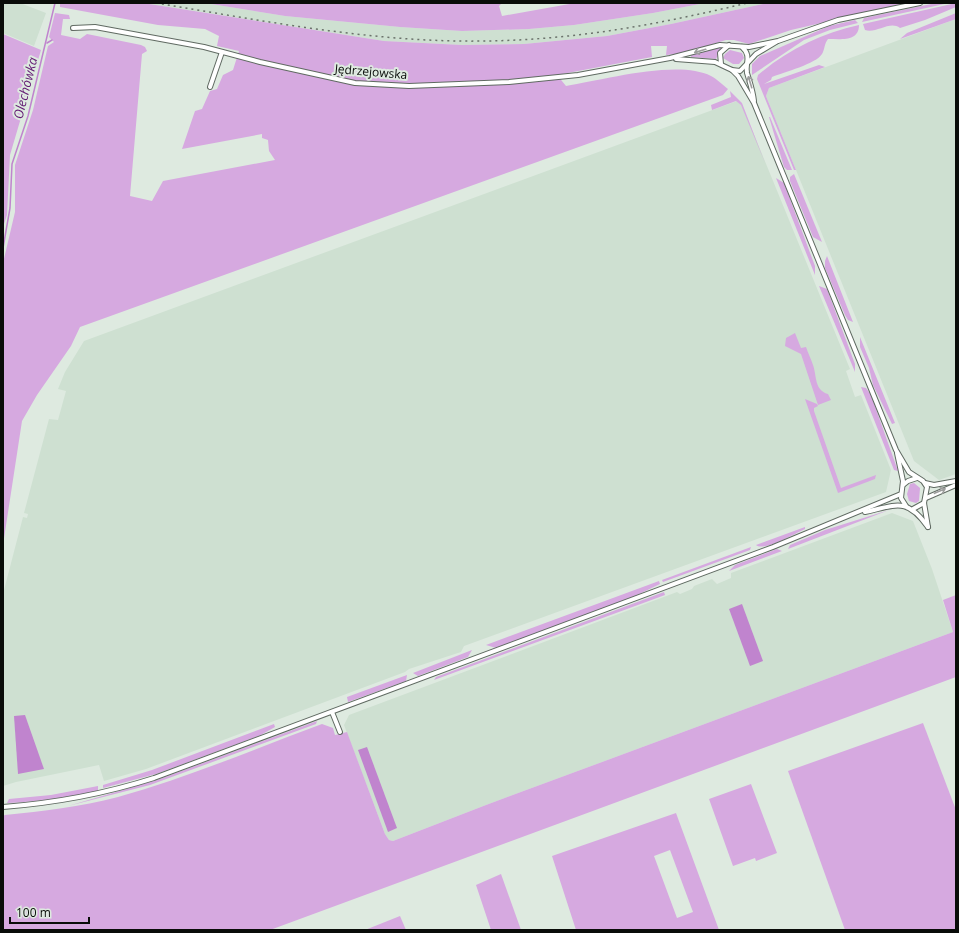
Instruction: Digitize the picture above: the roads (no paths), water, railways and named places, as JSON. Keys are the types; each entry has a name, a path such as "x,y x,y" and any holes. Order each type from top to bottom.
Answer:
{"street":[{"name":"Jędrzejowska","path":"73,28 95,27 222,52 355,83 409,86 547,79 670,58 720,45 730,44 741,47 778,41 838,20 920,3"},
{"name":"Jędrzejowska","path":"670,58 721,64 732,70 742,69 756,54 778,41"},
{"path":"721,64 720,53 725,46 730,44"},
{"path":"741,47 747,53 749,62 747,73 754,103"},
{"path":"210,87 222,52"},
{"path":"732,70 738,76 754,103 896,450 909,472 925,483 934,485 956,481"},
{"path":"896,450 903,485 901,494 902,501 906,506"},
{"path":"903,485 917,478"},
{"path":"854,514 898,505 906,506 913,509 928,527 925,501 927,492 925,483"},
{"path":"913,509 956,484"},
{"path":"3,807 26,806 82,798 131,785 332,712 773,547 901,494"},
{"path":"332,712 340,732"}],"waterway":[{"name":"Olechówka","path":"3,248 10,208 12,164 28,116 55,3"},
{"name":"Olechówka","path":"47,43 52,40"}],"railway":[{"path":"156,3 320,30 361,35 444,41 552,38 618,30 682,18 747,3"}]}
